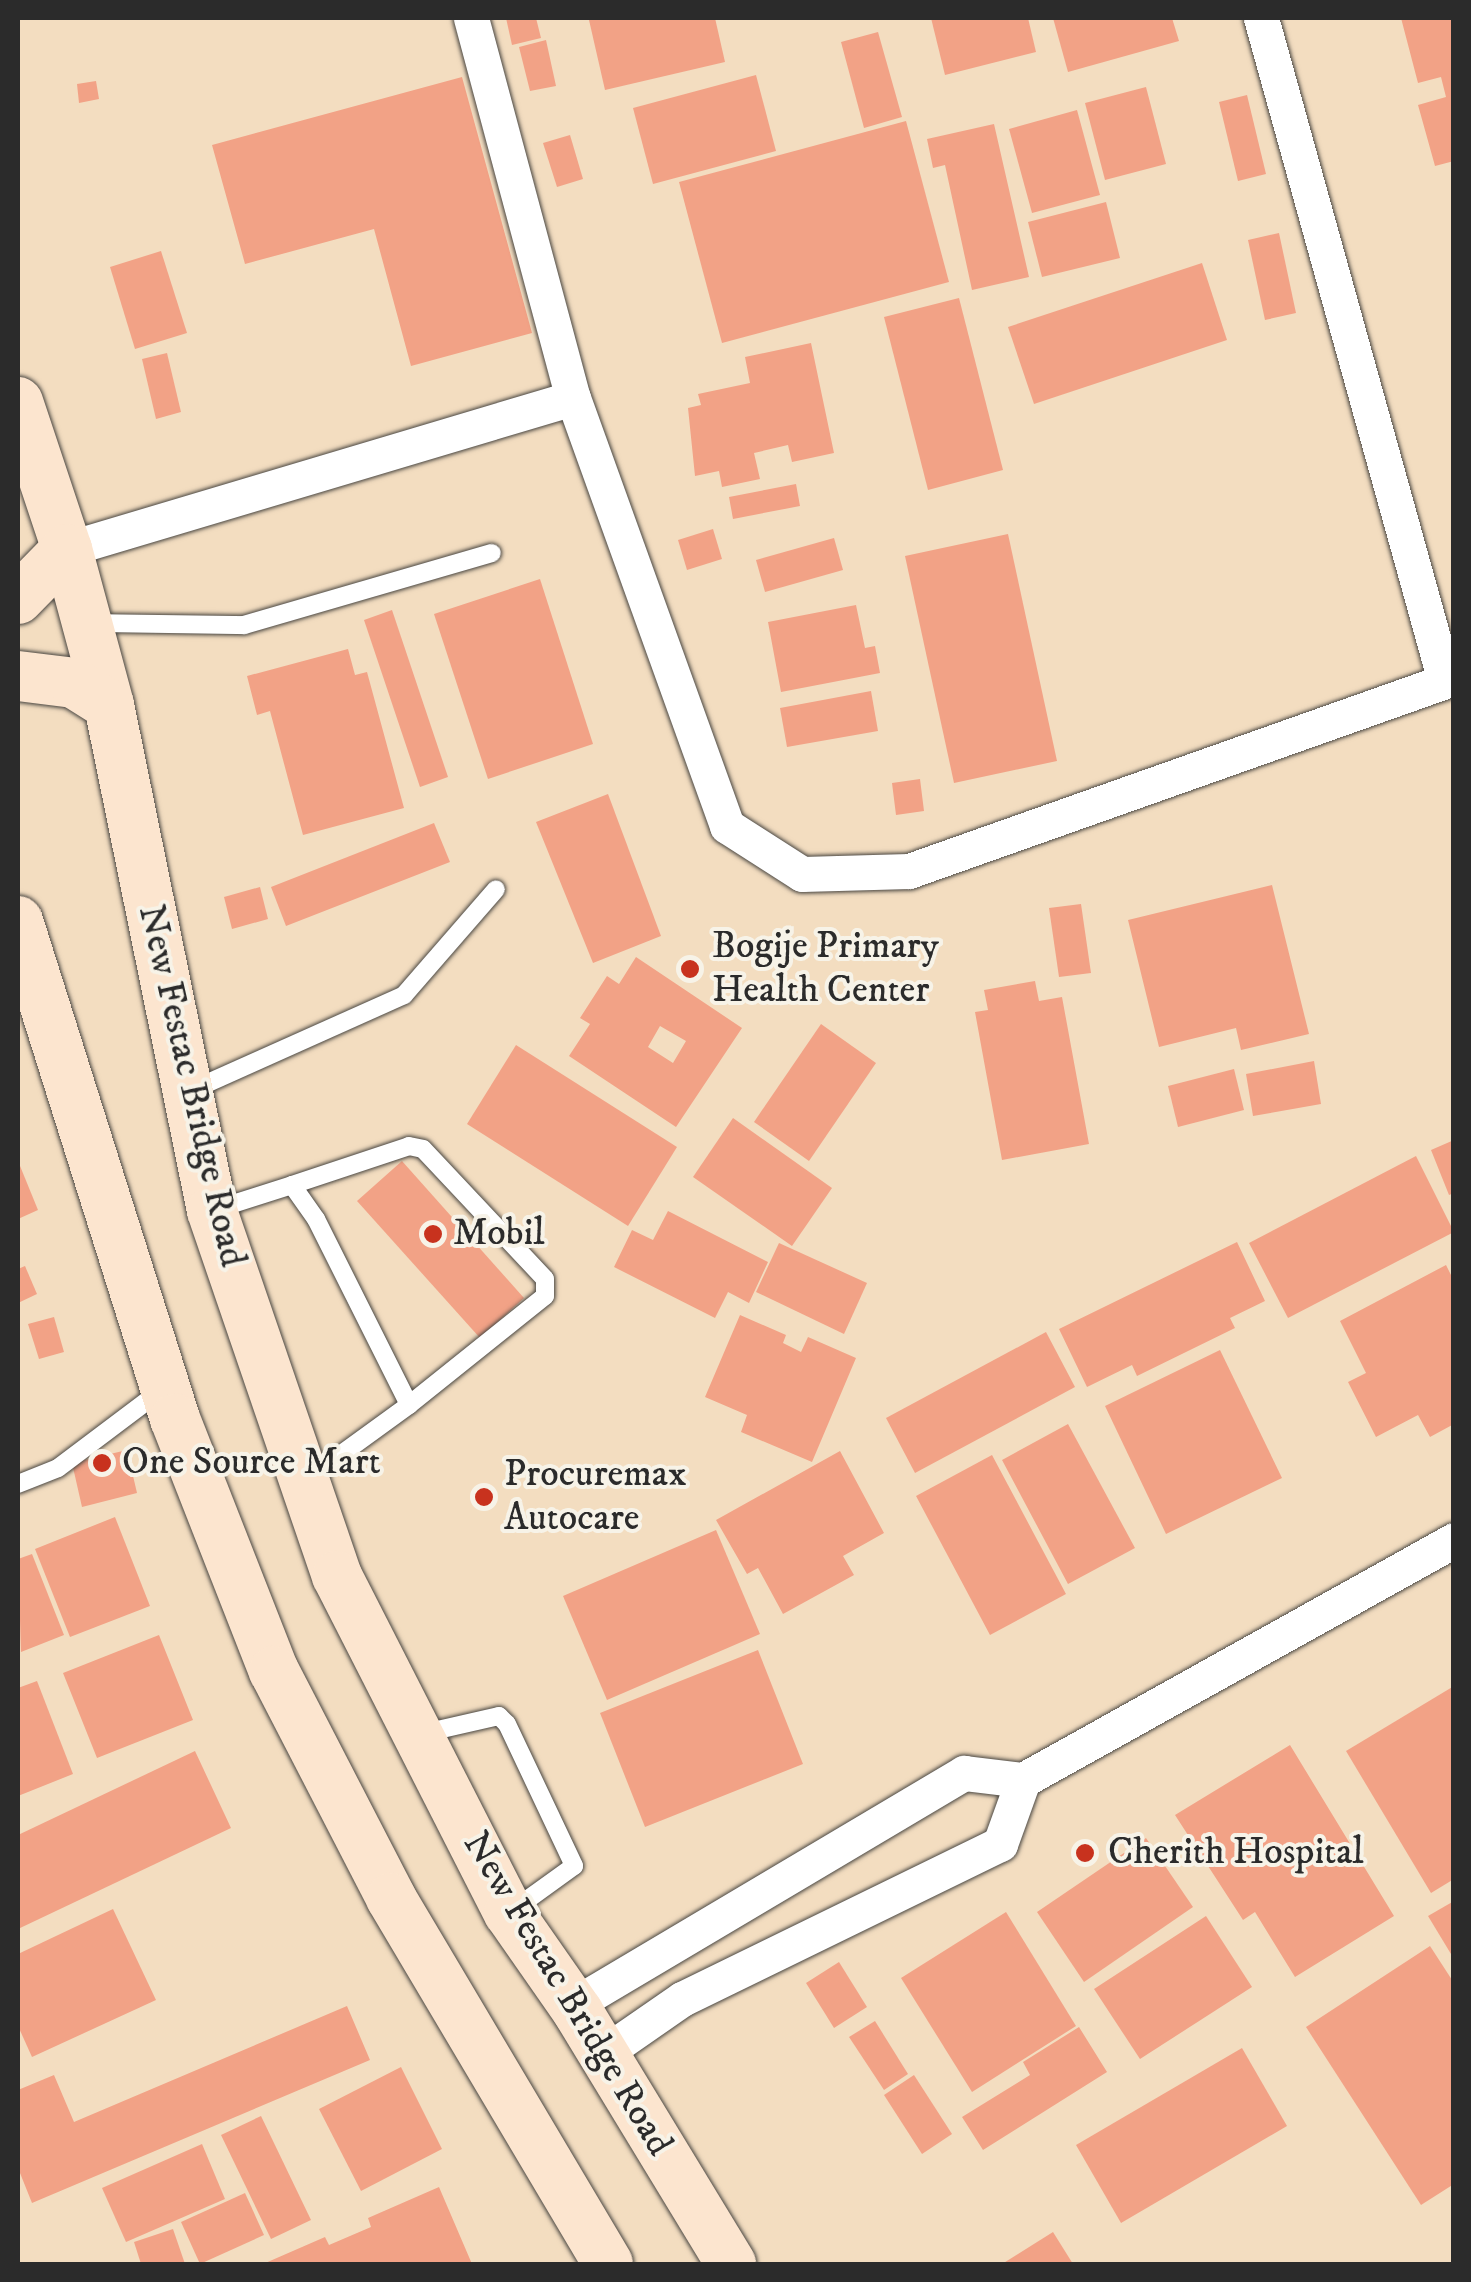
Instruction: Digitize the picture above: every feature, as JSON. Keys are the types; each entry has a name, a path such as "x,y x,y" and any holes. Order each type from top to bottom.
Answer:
{"main road":[{"name":"New Festac Bridge Road","path":"18,402 67,549 108,705 212,1211 337,1576 509,1913 604,2052 731,2264"},
{"path":"18,598 67,549"},
{"path":"18,676 74,683 108,705"},
{"path":"18,922 165,1388 274,1671 390,1898 608,2264"}],"street":[{"path":"471,18 572,398 727,826 802,874 909,871 1449,679 1260,18"},
{"path":"67,549 572,398"},
{"path":"573,2004 964,1774 1022,1780 1454,1540"},
{"path":"604,2052 682,1999 1000,1844 1022,1780"}],"lane":[{"path":"86,623 244,625 492,553"},
{"path":"187,1092 404,995 496,889"},
{"path":"212,1211 409,1146 423,1148 545,1280 545,1296 409,1406 302,1482"},
{"path":"292,1186 316,1219 409,1406"},
{"path":"18,1484 58,1468 165,1388"},
{"path":"416,1734 499,1716 507,1724 574,1866 509,1913"}],"building":[{"path":"506,18 536,18 541,38 512,45"},
{"path":"715,18 725,62 605,90 589,20"},
{"path":"931,18 1028,18 1036,52 945,75"},
{"path":"1053,18 1172,18 1179,41 1068,72"},
{"path":"1401,18 1454,18 1454,161 1435,166 1418,105 1446,97 1441,77 1418,83"},
{"path":"878,32 902,117 864,128 841,42"},
{"path":"546,40 556,86 530,91 519,47"},
{"path":"756,75 776,151 653,184 633,108"},
{"path":"462,77 532,333 411,366 374,229 245,264 212,145"},
{"path":"96,81 99,99 79,103 77,84"},
{"path":"1146,87 1166,164 1105,180 1085,103"},
{"path":"1247,95 1266,174 1238,181 1219,102"},
{"path":"1077,110 1100,195 1032,213 1009,129"},
{"path":"906,121 949,282 722,343 679,182"},
{"path":"994,124 1029,277 972,290 945,165 933,168 927,139"},
{"path":"570,135 583,179 557,187 543,143"},
{"path":"1106,202 1120,258 1042,277 1028,222"},
{"path":"1279,233 1296,313 1265,320 1248,240"},
{"path":"161,251 187,333 135,349 110,267"},
{"path":"1202,263 1227,340 1034,404 1008,327"},
{"path":"959,298 1003,470 928,490 884,317"},
{"path":"811,343 834,453 792,462 788,445 754,453 760,479 722,487 719,471 695,476 688,408 701,405 698,394 750,383 745,357"},
{"path":"167,353 181,412 156,419 142,359"},
{"path":"796,484 800,506 733,519 729,497"},
{"path":"713,529 722,559 687,570 678,540"},
{"path":"1008,534 1057,761 954,783 905,556"},
{"path":"834,538 843,570 765,592 756,560"},
{"path":"540,579 593,744 488,779 434,614"},
{"path":"856,605 865,648 875,646 880,673 781,692 768,622"},
{"path":"392,610 448,777 420,787 364,620"},
{"path":"348,649 355,675 367,672 404,808 303,835 270,711 257,715 247,676"},
{"path":"871,691 878,731 787,747 780,708"},
{"path":"920,779 924,811 896,815 892,783"},
{"path":"608,794 661,936 593,963 536,822"},
{"path":"434,823 450,862 286,926 271,887"},
{"path":"1272,885 1309,1034 1241,1050 1236,1028 1159,1047 1128,920"},
{"path":"260,887 268,919 232,929 224,897"},
{"path":"1081,904 1091,973 1059,977 1049,908"},
{"path":"636,957 742,1028 676,1127 569,1056 590,1024 580,1018 607,976 619,984","holes":["660,1026 686,1041 673,1063 648,1047"]},
{"path":"1035,981 1039,1001 1062,997 1089,1144 1002,1160 975,1012 988,1010 984,990"},
{"path":"821,1024 876,1063 809,1161 754,1122"},
{"path":"516,1045 677,1147 628,1226 467,1124"},
{"path":"1314,1061 1321,1104 1253,1116 1246,1074"},
{"path":"1234,1069 1244,1110 1178,1127 1168,1086"},
{"path":"733,1118 832,1188 792,1246 693,1177"},
{"path":"1454,1140 1454,1193 1449,1195 1431,1150"},
{"path":"1416,1156 1454,1232 1288,1318 1249,1243"},
{"path":"18,1161 38,1210 18,1219"},
{"path":"402,1161 524,1298 480,1338 357,1201"},
{"path":"668,1211 768,1262 749,1303 728,1292 715,1318 614,1267 632,1230 653,1240"},
{"path":"1237,1242 1265,1301 1230,1318 1235,1328 1137,1376 1132,1365 1087,1387 1059,1329"},
{"path":"779,1243 867,1283 844,1334 756,1292"},
{"path":"1446,1265 1454,1281 1454,1424 1430,1437 1418,1415 1376,1437 1348,1382 1366,1373 1340,1321"},
{"path":"25,1266 37,1294 18,1303 18,1269"},
{"path":"740,1315 786,1335 783,1343 801,1352 808,1337 856,1358 812,1462 741,1432 747,1415 705,1397"},
{"path":"54,1317 64,1352 39,1359 28,1324"},
{"path":"1046,1332 1075,1387 915,1473 886,1418"},
{"path":"1220,1350 1282,1478 1166,1534 1105,1406"},
{"path":"1068,1424 1135,1548 1068,1584 1002,1460"},
{"path":"127,1450 137,1493 82,1507 72,1463"},
{"path":"840,1451 884,1533 843,1556 854,1575 783,1614 758,1568 747,1574 716,1520"},
{"path":"992,1455 1066,1594 990,1635 916,1496"},
{"path":"115,1517 150,1606 70,1637 35,1549"},
{"path":"716,1530 760,1634 607,1700 563,1596"},
{"path":"32,1554 64,1635 21,1652 18,1559"},
{"path":"159,1635 193,1720 97,1758 63,1673"},
{"path":"758,1650 803,1764 645,1827 600,1713"},
{"path":"37,1681 73,1774 18,1796 18,1688"},
{"path":"1454,1686 1454,1879 1431,1893 1346,1751"},
{"path":"1290,1745 1394,1916 1295,1977 1255,1912 1243,1920 1175,1815"},
{"path":"195,1751 231,1828 18,1929 18,1835"},
{"path":"1146,1838 1193,1907 1084,1982 1037,1912"},
{"path":"1454,1901 1454,1959 1428,1916"},
{"path":"113,1909 156,2000 32,2057 18,2026 18,1954"},
{"path":"1006,1912 1076,2026 972,2092 901,1978"},
{"path":"1206,1916 1252,1987 1140,2059 1094,1989"},
{"path":"1430,1946 1454,1983 1454,2184 1421,2205 1306,2027"},
{"path":"839,1962 867,2007 834,2028 806,1983"},
{"path":"347,2006 370,2060 32,2203 18,2168 18,2090 54,2075 74,2122"},
{"path":"875,2021 908,2074 884,2090 849,2037"},
{"path":"1079,2027 1107,2072 983,2150 962,2117 1030,2075 1023,2062"},
{"path":"1242,2048 1287,2126 1121,2223 1076,2145"},
{"path":"401,2067 442,2149 361,2191 319,2109"},
{"path":"914,2075 952,2134 922,2154 884,2095"},
{"path":"261,2116 311,2220 271,2239 221,2135"},
{"path":"202,2144 225,2199 126,2242 102,2188"},
{"path":"439,2187 472,2264 263,2264 325,2237 329,2245 371,2227 368,2218"},
{"path":"245,2193 264,2235 200,2264 181,2222"},
{"path":"173,2229 185,2264 141,2264 134,2242"},
{"path":"1053,2232 1073,2264 1002,2264"}],"place":[{"name":"Bogije Primary Health Center","path":"690,969"},
{"name":"Mobil","path":"433,1234"},
{"name":"One Source Mart","path":"102,1463"},
{"name":"Procuremax Autocare","path":"484,1497"},
{"name":"Cherith Hospital","path":"1085,1853"}]}
